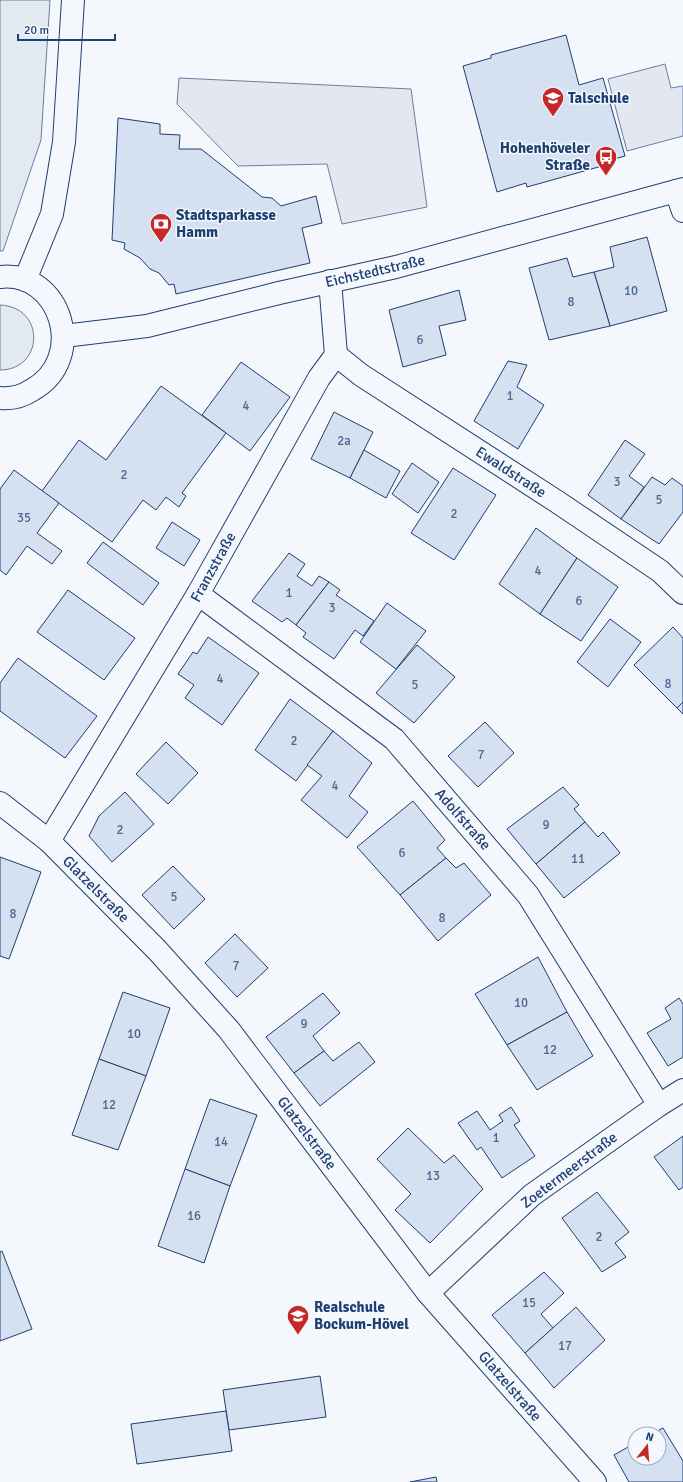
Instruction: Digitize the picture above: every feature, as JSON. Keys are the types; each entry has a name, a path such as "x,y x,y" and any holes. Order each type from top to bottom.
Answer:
{"street":[{"path":"25,280 52,214 64,142 73,0"},
{"path":"679,190 683,211"},
{"name":"Eichstedtstraße","path":"64,336 147,326 330,281 396,267 492,242 610,207 679,190"},
{"path":"0,277 6,276 25,280 40,290 53,303 61,319 64,336 61,355 56,366 53,372 40,386 24,395 6,399 0,398"},
{"path":"330,281 336,355"},
{"name":"Ewaldstraße","path":"336,355 361,375 556,501 660,571 683,593"},
{"name":"Franzstraße","path":"49,842 198,594 319,378 336,355"},
{"name":"Adolfstraße","path":"198,594 394,739 528,895 659,1105"},
{"name":"Glatzelstraße","path":"0,804 49,842 156,950 229,1030 428,1293 595,1482"},
{"name":"Zoetermeerstraße","path":"428,1293 532,1195 659,1105 683,1090"}],"shaded area":[{"path":"0,0 50,0 41,140 3,251 0,251"},
{"path":"665,64 671,88 683,86 683,136 627,151 608,79"},
{"path":"179,78 411,89 427,207 342,224 327,164 238,166 177,104"},
{"path":"0,305 15,308 26,316 32,326 34,338 31,350 25,360 15,367 0,370"}],"building":[{"path":"566,35 579,85 603,78 625,156 601,163 602,166 527,187 526,183 497,192 463,66 491,58 491,55"},
{"path":"118,118 160,124 160,134 180,135 179,149 201,149 262,197 272,198 281,206 316,196 322,223 302,228 310,263 176,294 174,284 169,285 159,273 150,269 140,258 124,249 125,243 112,240"},
{"path":"647,237 667,311 610,326 594,272 614,267 610,247"},
{"path":"567,258 573,277 594,272 610,326 549,340 529,268"},
{"path":"459,290 466,320 439,326 446,355 403,367 389,310"},
{"path":"508,361 527,365 517,387 544,405 518,449 474,421"},
{"path":"241,362 290,397 250,451 202,415"},
{"path":"161,386 226,433 182,493 186,496 179,507 166,497 156,510 143,500 112,542 42,491 79,440 106,460"},
{"path":"334,412 373,432 350,478 311,459"},
{"path":"625,440 645,454 629,476 644,487 621,519 588,495"},
{"path":"364,450 400,471 386,498 350,478"},
{"path":"412,463 439,482 418,513 392,494"},
{"path":"453,468 496,495 454,560 411,533"},
{"path":"14,470 59,503 37,533 62,551 52,564 27,546 6,575 0,570 0,489"},
{"path":"652,477 665,485 672,478 683,486 683,512 659,544 621,519"},
{"path":"172,522 200,540 184,566 156,548"},
{"path":"536,528 577,558 540,614 499,584"},
{"path":"103,542 159,583 143,605 87,563"},
{"path":"289,553 305,564 297,576 312,586 319,576 329,582 296,625 287,618 282,622 252,601"},
{"path":"577,558 618,587 581,641 540,614"},
{"path":"329,582 340,590 336,595 374,621 363,636 355,630 334,659 303,637 306,633 296,625"},
{"path":"68,590 135,638 104,680 37,632"},
{"path":"387,603 426,631 396,669 360,642"},
{"path":"610,619 641,642 608,687 577,662"},
{"path":"673,627 683,638 683,702 677,708 634,665"},
{"path":"208,637 259,673 222,725 185,698 194,685 178,674 193,652 197,654"},
{"path":"417,645 455,677 414,723 376,693"},
{"path":"18,658 97,716 65,758 0,711 0,683"},
{"path":"290,699 333,731 296,781 255,750"},
{"path":"683,702 683,714 677,708"},
{"path":"485,722 514,753 478,787 448,756"},
{"path":"333,731 372,763 349,796 368,812 347,838 301,800 322,776 307,765"},
{"path":"166,742 198,773 168,804 136,774"},
{"path":"563,787 579,805 574,809 585,822 536,864 507,829"},
{"path":"125,792 154,824 112,862 89,836 99,816"},
{"path":"413,801 445,840 437,848 446,858 400,895 357,847"},
{"path":"585,822 598,837 603,832 620,853 564,898 536,864"},
{"path":"0,857 41,872 9,959 0,956"},
{"path":"446,858 456,868 464,863 491,895 438,941 400,895"},
{"path":"173,866 205,899 174,929 142,895"},
{"path":"235,934 268,968 237,997 205,963"},
{"path":"538,957 567,1012 507,1045 475,994"},
{"path":"123,992 170,1008 146,1076 99,1059"},
{"path":"323,993 340,1013 313,1036 324,1051 294,1073 266,1037"},
{"path":"679,998 683,1004 683,1057 668,1066 647,1033 671,1019 665,1008"},
{"path":"567,1012 593,1056 537,1090 507,1045"},
{"path":"359,1042 375,1062 320,1106 294,1073 324,1051 333,1061"},
{"path":"99,1059 146,1076 118,1150 72,1135"},
{"path":"210,1099 257,1115 230,1186 185,1169"},
{"path":"511,1107 520,1121 514,1125 535,1156 502,1178 481,1147 477,1150 458,1123 477,1111 490,1130 503,1121 499,1115"},
{"path":"408,1128 444,1163 454,1155 483,1189 430,1243 395,1210 411,1194 377,1159"},
{"path":"683,1136 683,1187 679,1190 654,1157"},
{"path":"185,1169 230,1186 204,1263 158,1246"},
{"path":"597,1192 629,1232 615,1243 626,1257 602,1272 562,1218"},
{"path":"2,1251 32,1329 0,1341 0,1252"},
{"path":"544,1272 564,1293 541,1314 553,1328 525,1353 492,1315"},
{"path":"576,1307 605,1340 554,1388 525,1353"},
{"path":"320,1376 326,1417 229,1430 223,1390"},
{"path":"226,1411 232,1451 137,1464 131,1424"},
{"path":"667,1435 683,1461 683,1482 629,1482 614,1455 627,1448 627,1466 667,1466"},
{"path":"436,1477 437,1482 410,1482"}],"place":[{"name":"Talschule","path":"553,118"},
{"name":"Hohenhöveler Straße","path":"606,176"},
{"name":"Stadtsparkasse Hamm","path":"161,244"},
{"name":"Realschule Bockum-Hövel","path":"298,1336"}]}
